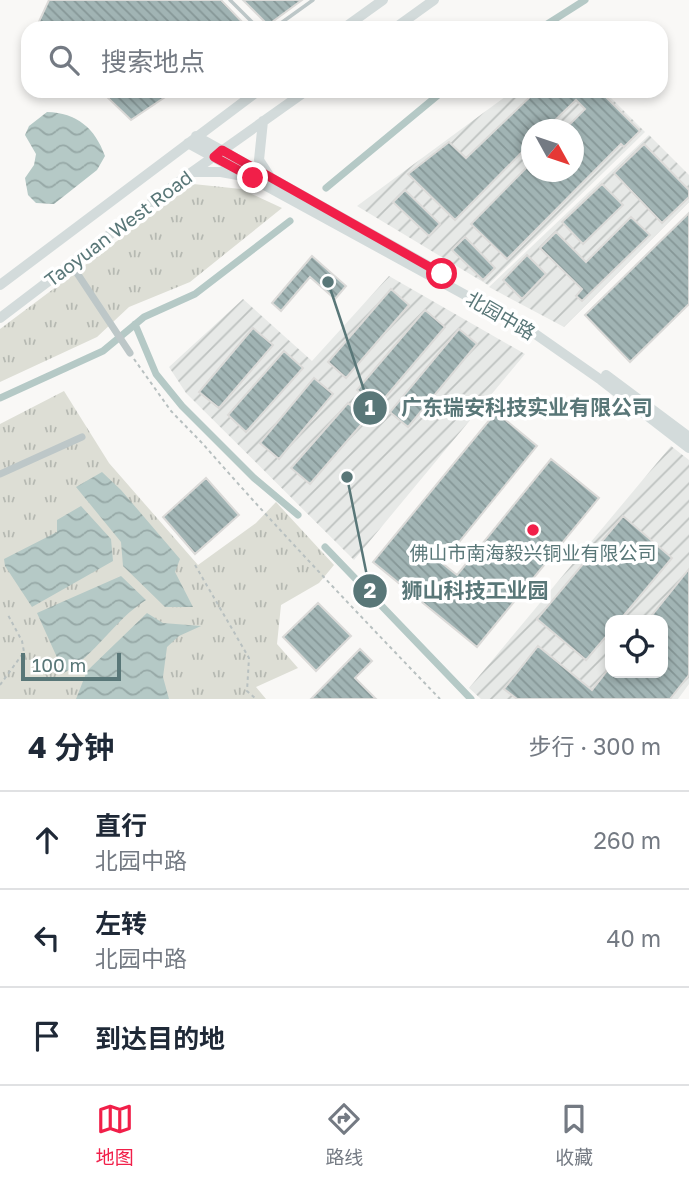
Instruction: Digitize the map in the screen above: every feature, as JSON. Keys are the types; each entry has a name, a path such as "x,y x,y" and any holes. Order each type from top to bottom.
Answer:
{"street":[{"path":"354,21 383,0"},
{"path":"405,21 434,0"},
{"name":"Taoyuan West Road","path":"0,285 248,98"},
{"name":"Taoyuan West Road","path":"0,318 192,172 296,98"},
{"path":"263,121 259,160 270,177"},
{"name":"北园中路","path":"192,139 253,178 531,331 601,380 689,448"},
{"name":"北园中路","path":"218,154 270,177 534,326 689,438"},
{"path":"192,172 221,172 253,178"},
{"path":"71,264 130,353"},
{"path":"0,474 82,437"}],"lane":[{"path":"230,0 251,21"},
{"path":"284,21 313,0"}],"path":[{"path":"130,353 188,432 203,444 346,604 403,657 440,699"},
{"path":"195,565 249,658 247,691 256,699"},
{"path":"0,685 24,652 22,641 8,615"}],"shaded area":[{"path":"504,98 611,98 645,132 488,285 357,206"},
{"path":"649,135 689,175 689,202 564,327 489,287"},
{"path":"389,276 525,354 354,560 186,393 169,367 243,299 312,361"},
{"path":"671,446 689,460 689,684 678,699 481,699 469,688"}],"green space":[{"path":"193,184 241,189 282,208 190,282 129,307 97,337 0,382 0,329"},
{"path":"64,391 109,463 198,565 256,523 276,502 334,565 319,583 281,605 277,644 298,668 256,687 266,699 0,699 0,424"}],"water":[{"path":"47,112 67,115 84,124 96,137 105,156 97,170 54,204 36,203 28,195 25,178 34,165 36,154 25,135 29,126"},
{"path":"102,472 121,490 180,559 175,572 193,607 165,607 123,566 121,542 76,487"},
{"path":"81,506 111,539 113,561 32,607 5,566 4,559 57,532 57,520"},
{"path":"121,576 146,600 124,617 86,657 64,673 37,613"},
{"path":"147,613 163,623 201,626 179,636 167,647 163,677 169,699 76,699 87,671"}],"building":[{"path":"49,0 221,0 241,21 39,21"},
{"path":"243,0 302,0 273,21 264,21"},
{"path":"108,98 164,98 131,120"},
{"path":"529,98 607,98 640,131 624,147 621,144 584,181 584,119 575,119 585,109 576,100 556,119 521,119 521,153 455,220 408,174 449,142 466,158"},
{"path":"644,144 689,190 689,197 662,223 614,173"},
{"path":"521,173 521,182 583,182 507,259 471,224"},
{"path":"602,184 623,205 583,244 562,222"},
{"path":"405,190 440,224 429,236 393,202"},
{"path":"689,213 689,304 630,362 585,315"},
{"path":"631,217 650,235 582,301 576,296 582,289 540,248 556,232 586,262"},
{"path":"465,237 495,268 483,280 452,250"},
{"path":"527,255 546,274 522,299 503,280"},
{"path":"312,256 346,286 335,299 310,277 281,311 272,303"},
{"path":"391,289 409,305 346,378 328,362"},
{"path":"425,310 445,327 377,407 357,390"},
{"path":"253,328 273,345 219,408 199,392"},
{"path":"459,329 477,344 408,427 390,412"},
{"path":"284,351 303,368 246,432 228,415"},
{"path":"314,378 333,394 279,459 260,443"},
{"path":"348,403 366,419 310,484 291,468"},
{"name":"佛山市南海毅兴铜业有限公司","path":"496,412 537,446 442,563 457,575 551,459 599,498 477,647 373,562"},
{"path":"206,478 239,515 195,554 163,517"},
{"path":"623,516 672,558 624,615 605,615 605,638 586,660 537,619"},
{"path":"689,569 689,675 670,699 517,699 504,689 538,646 592,690 605,673 605,678 668,678 668,615 652,615"},
{"path":"318,603 351,636 316,671 283,637"},
{"path":"360,649 372,661 355,678 376,699 311,699"}],"waterway":[{"path":"552,21 585,0"},
{"path":"326,188 435,98"},
{"path":"0,398 103,351 144,317 195,294 290,221"},
{"path":"135,324 156,374 182,406 254,478 298,515"},
{"path":"325,547 471,699"}],"place":[{"name":"广东瑞安科技实业有限公司","path":"328,282"},
{"name":"狮山科技工业园","path":"347,477"},
{"name":"佛山市南海毅兴铜业有限公司","path":"533,530"}],"route":[{"path":"253,178 214,157 222,150 442,274"}]}
